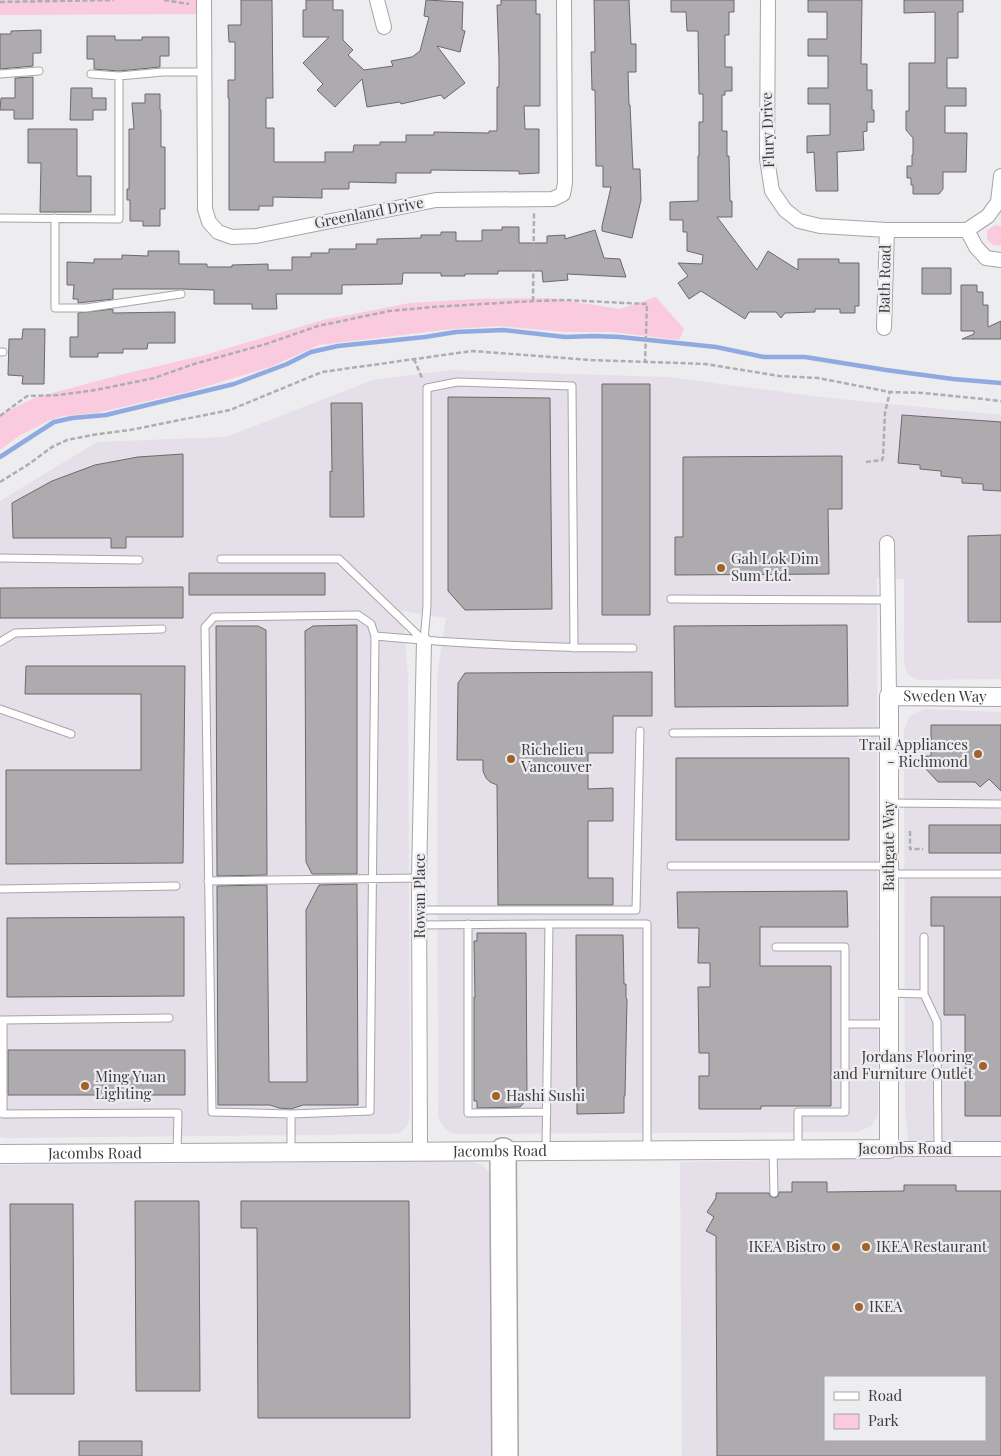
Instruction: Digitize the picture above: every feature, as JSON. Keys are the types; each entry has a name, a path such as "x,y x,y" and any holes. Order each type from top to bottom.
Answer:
{"highway":[{"path":"503,1151 505,1456"}],"street":[{"path":"376,0 384,27"},
{"name":"Greenland Drive","path":"200,3 204,72 205,208 208,222 218,232 232,237 256,236 436,200 553,199 563,194 565,183 564,0"},
{"name":"Flury Drive","path":"768,0 767,159 772,191 785,210 799,221 820,226 887,230 967,230"},
{"path":"1001,176 1000,204 988,216 967,230 976,247 986,258 1001,260"},
{"name":"Bath Road","path":"884,328 887,230"},
{"name":"Bathgate Way","path":"887,543 890,1149"},
{"name":"Rowan Place","path":"420,1151 419,878 424,641"},
{"name":"Sweden Way","path":"889,696 1001,697"},
{"name":"Jacombs Road","path":"0,1154 1001,1149"}],"lane":[{"path":"0,74 39,71"},
{"path":"91,74 119,76 163,72 204,72"},
{"path":"0,218 119,219 119,76"},
{"path":"55,218 55,308 86,308 181,294"},
{"path":"424,641 427,605 426,388 457,382 572,386 574,648"},
{"path":"0,558 139,560"},
{"path":"221,559 339,559 424,641"},
{"path":"671,599 887,600"},
{"path":"358,614 371,624 374,636 372,879 370,1111 291,1114 212,1112 205,627 214,616 358,614"},
{"path":"0,642 15,633 162,630"},
{"path":"374,636 424,641 574,648 632,648"},
{"path":"0,709 71,734"},
{"path":"419,910 636,910 640,731"},
{"path":"673,733 889,732"},
{"path":"889,803 1001,804"},
{"path":"671,866 1001,874"},
{"path":"208,881 419,878"},
{"path":"0,889 176,886"},
{"path":"468,924 468,1113 547,1112"},
{"path":"546,1150 549,924"},
{"path":"419,925 647,924 647,1150"},
{"path":"924,937 924,994 937,1022 938,1149"},
{"path":"776,947 845,947 845,1112 798,1112 798,1150"},
{"path":"890,993 924,994"},
{"path":"169,1018 1,1020 3,1114 178,1113 177,1153"},
{"path":"845,1024 890,1024"},
{"path":"291,1114 291,1152"},
{"path":"773,1150 774,1192"}],"path":[{"path":"0,2 114,0"},
{"path":"164,0 200,3"},
{"path":"533,301 534,198"},
{"path":"0,416 27,396 58,395 96,390 154,378 318,326 389,311 433,307 565,300 647,304 645,362"},
{"path":"414,359 426,388"},
{"path":"866,462 882,460 885,412 890,392"},
{"path":"910,831 910,849 923,849"}],"shaded area":[{"path":"450,370 666,377 830,398 1001,415 1001,679 918,680 907,674 904,662 904,579 877,578 878,1112 876,1119 871,1126 857,1132 459,1134 451,1133 445,1129 438,1114 437,677 446,618 403,611 408,679 410,1116 408,1124 399,1133 392,1134 0,1137 0,501 97,442 226,437 373,380"},
{"path":"924,709 1001,712 1001,1456 682,1456 680,1162 910,1157 905,1111 904,731 912,715"},
{"path":"473,1162 483,1165 492,1176 497,1456 0,1456 0,1165"}],"green space":[{"path":"0,0 199,0 199,14 0,15"},
{"path":"995,225 1001,226 1001,245 996,246 989,242 987,238 987,231"},
{"path":"656,297 684,329 679,340 613,332 566,332 500,326 452,329 319,345 270,367 191,391 96,413 62,416 19,436 0,450 0,415 34,398 205,355 323,320 410,303 473,299 550,298 620,309"}],"building":[{"path":"241,0 272,0 273,98 266,98 266,128 274,128 274,162 325,162 325,152 353,152 354,145 406,142 406,135 434,135 434,132 489,133 489,131 497,131 499,60 497,5 501,5 501,0 536,0 536,14 540,14 540,106 524,106 525,129 539,129 539,173 519,174 519,171 431,170 431,173 396,173 396,183 349,182 349,189 322,189 322,198 273,197 273,206 259,206 259,210 229,210 228,80 235,80 235,42 229,42 228,25 241,25"},
{"path":"306,0 333,0 333,10 343,10 343,40 353,50 348,55 364,70 393,66 391,61 412,57 420,51 429,17 424,16 426,0 463,2 462,30 465,31 460,52 437,46 465,83 444,99 441,95 401,104 400,102 367,107 362,79 335,107 317,90 323,84 303,63 329,37 303,37 303,10 306,10"},
{"path":"594,0 629,0 631,44 636,44 636,72 628,72 629,105 633,169 640,169 641,200 632,238 602,231 611,187 603,187 603,166 596,166 595,90 592,90 591,52 595,52"},
{"path":"671,0 734,0 734,12 729,12 729,35 725,35 725,67 732,67 732,91 725,91 725,95 722,95 722,131 727,131 732,217 717,217 757,270 768,251 798,270 798,259 839,259 839,263 859,263 859,306 855,306 855,313 840,313 840,309 815,309 815,312 785,313 781,318 776,312 749,312 745,319 701,291 689,299 678,283 688,276 678,263 702,264 703,255 687,251 687,232 683,232 683,220 670,220 670,202 698,201 699,122 703,122 703,94 699,94 698,31 687,31 686,12 671,12"},
{"path":"808,0 862,0 861,64 867,64 867,90 872,90 874,122 867,122 867,131 863,132 864,150 837,152 838,191 816,191 814,152 807,153 807,136 830,135 830,104 808,104 808,88 828,88 828,56 808,56 808,39 827,39 827,12 808,12"},
{"path":"904,0 963,0 963,12 958,12 958,58 947,58 947,88 966,88 966,106 945,106 945,133 967,133 966,172 943,172 943,189 939,194 913,194 911,178 907,178 907,166 912,166 913,155 913,138 906,130 906,111 909,111 909,63 935,63 935,12 904,13"},
{"path":"41,30 41,53 33,53 33,66 0,69 0,34 11,34 11,31"},
{"path":"87,36 115,36 115,40 169,37 169,56 160,56 160,67 119,71 94,69 94,59 87,59"},
{"path":"33,77 33,119 14,119 14,110 0,110 1,98 15,98 15,78"},
{"path":"71,88 92,88 92,98 106,98 106,110 93,110 93,120 70,120"},
{"path":"145,94 160,94 161,147 165,147 165,209 160,209 160,226 143,226 143,221 130,221 130,200 127,200 127,189 129,189 129,129 134,129 132,103 145,103"},
{"path":"28,129 77,129 77,176 91,176 91,212 40,212 41,163 28,163"},
{"path":"502,227 519,227 519,243 547,243 547,236 565,235 565,239 595,230 604,258 620,259 626,277 567,274 568,280 543,282 542,271 498,271 498,274 465,274 465,276 441,276 441,273 403,273 402,284 342,285 342,294 276,294 277,309 252,309 252,304 214,304 214,290 181,289 113,289 113,299 78,303 78,299 73,299 74,285 67,285 67,262 94,263 94,259 122,259 122,255 148,256 148,251 179,251 179,264 207,264 207,267 232,267 232,265 268,264 268,270 292,270 292,257 311,257 311,253 329,253 329,249 356,249 356,244 377,244 377,239 421,238 421,235 441,235 441,232 456,232 456,241 482,241 482,230 502,230"},
{"path":"922,268 951,268 951,294 922,294"},
{"path":"961,285 977,285 977,292 983,292 983,305 988,305 988,327 1001,321 1001,339 962,339 974,334 974,331 961,331"},
{"path":"113,309 113,313 175,312 175,343 148,343 147,349 123,349 123,353 98,353 98,357 70,357 70,337 78,337 78,313"},
{"path":"23,329 45,329 44,384 22,384 23,376 8,375 9,339 22,339"},
{"path":"602,384 650,384 650,615 602,615"},
{"path":"448,397 550,398 552,609 465,610 448,591"},
{"path":"331,403 362,403 364,517 330,517 330,471 332,472"},
{"path":"902,415 1001,422 1001,491 983,490 983,484 962,483 962,478 941,476 941,471 920,469 920,465 898,463"},
{"path":"183,454 183,537 126,537 126,548 111,548 111,538 13,538 12,503 52,481 95,465 138,457"},
{"path":"842,456 842,509 828,509 829,574 675,575 675,537 683,537 683,457"},
{"path":"1001,535 1001,622 968,622 968,536"},
{"path":"189,573 325,573 325,595 189,595"},
{"path":"183,587 183,618 0,618 0,588"},
{"path":"357,625 357,874 312,874 306,862 305,631 313,626"},
{"path":"847,625 848,706 675,707 674,626"},
{"path":"216,626 258,626 266,630 267,875 217,876"},
{"path":"26,666 185,666 183,863 6,864 6,770 141,770 141,694 25,694"},
{"path":"652,672 652,716 613,716 613,753 588,753 588,789 613,788 613,821 588,821 588,878 613,878 613,905 498,905 497,785 486,778 483,771 483,760 457,760 458,683 465,673"},
{"path":"931,725 1001,725 1001,791 989,779 980,787 975,782 938,782 926,769 926,756 931,756"},
{"path":"676,758 849,758 849,840 676,840"},
{"path":"929,825 1001,825 1001,853 929,853"},
{"path":"357,884 358,1105 303,1105 291,1109 270,1105 218,1105 217,886 267,885 269,1082 307,1082 306,910 319,885"},
{"path":"847,891 848,927 760,927 760,966 831,966 831,1106 761,1106 761,1109 699,1109 699,1076 709,1076 709,1053 699,1053 698,987 710,987 710,963 698,963 699,928 678,928 677,892"},
{"name":"Jordans Flooring and Furniture Outlet","path":"931,897 1001,897 1001,1116 965,1116 965,1015 944,1015 944,926 931,926"},
{"path":"184,917 184,996 7,997 7,918"},
{"path":"477,933 526,933 527,1100 520,1107 477,1108 477,1101 474,1101 474,941 477,941"},
{"path":"576,935 623,935 624,984 626,984 627,999 624,1113 577,1114"},
{"path":"8,1050 185,1050 185,1095 8,1095"},
{"name":"IKEA","path":"792,1182 827,1182 827,1192 904,1191 904,1185 956,1185 956,1191 1001,1191 1001,1456 717,1456 716,1236 706,1231 714,1217 707,1212 716,1198 716,1193 769,1193 770,1196 775,1198 779,1192 792,1192"},
{"path":"135,1201 199,1201 200,1391 136,1391"},
{"path":"241,1201 409,1201 410,1418 258,1418 257,1228 241,1228"},
{"path":"10,1204 73,1204 74,1394 11,1394"},
{"path":"79,1441 142,1441 142,1456 79,1456"}],"waterway":[{"path":"0,457 54,422 72,418 106,415 234,384 287,364 311,352 338,346 456,332 503,330 565,337 620,337 716,347 764,357 805,357 953,379 1001,383"}],"place":[{"name":"Gah Lok Dim Sum Ltd.","path":"721,568"},
{"name":"Trail Appliances - Richmond","path":"978,754"},
{"name":"Richelieu Vancouver","path":"511,759"},
{"name":"Jordans Flooring and Furniture Outlet","path":"983,1066"},
{"name":"Ming Yuan Lighting","path":"85,1086"},
{"name":"Hashi Sushi","path":"496,1096"},
{"name":"IKEA Bistro","path":"836,1247"},
{"name":"IKEA Restaurant","path":"866,1247"},
{"name":"IKEA","path":"859,1307"}]}
